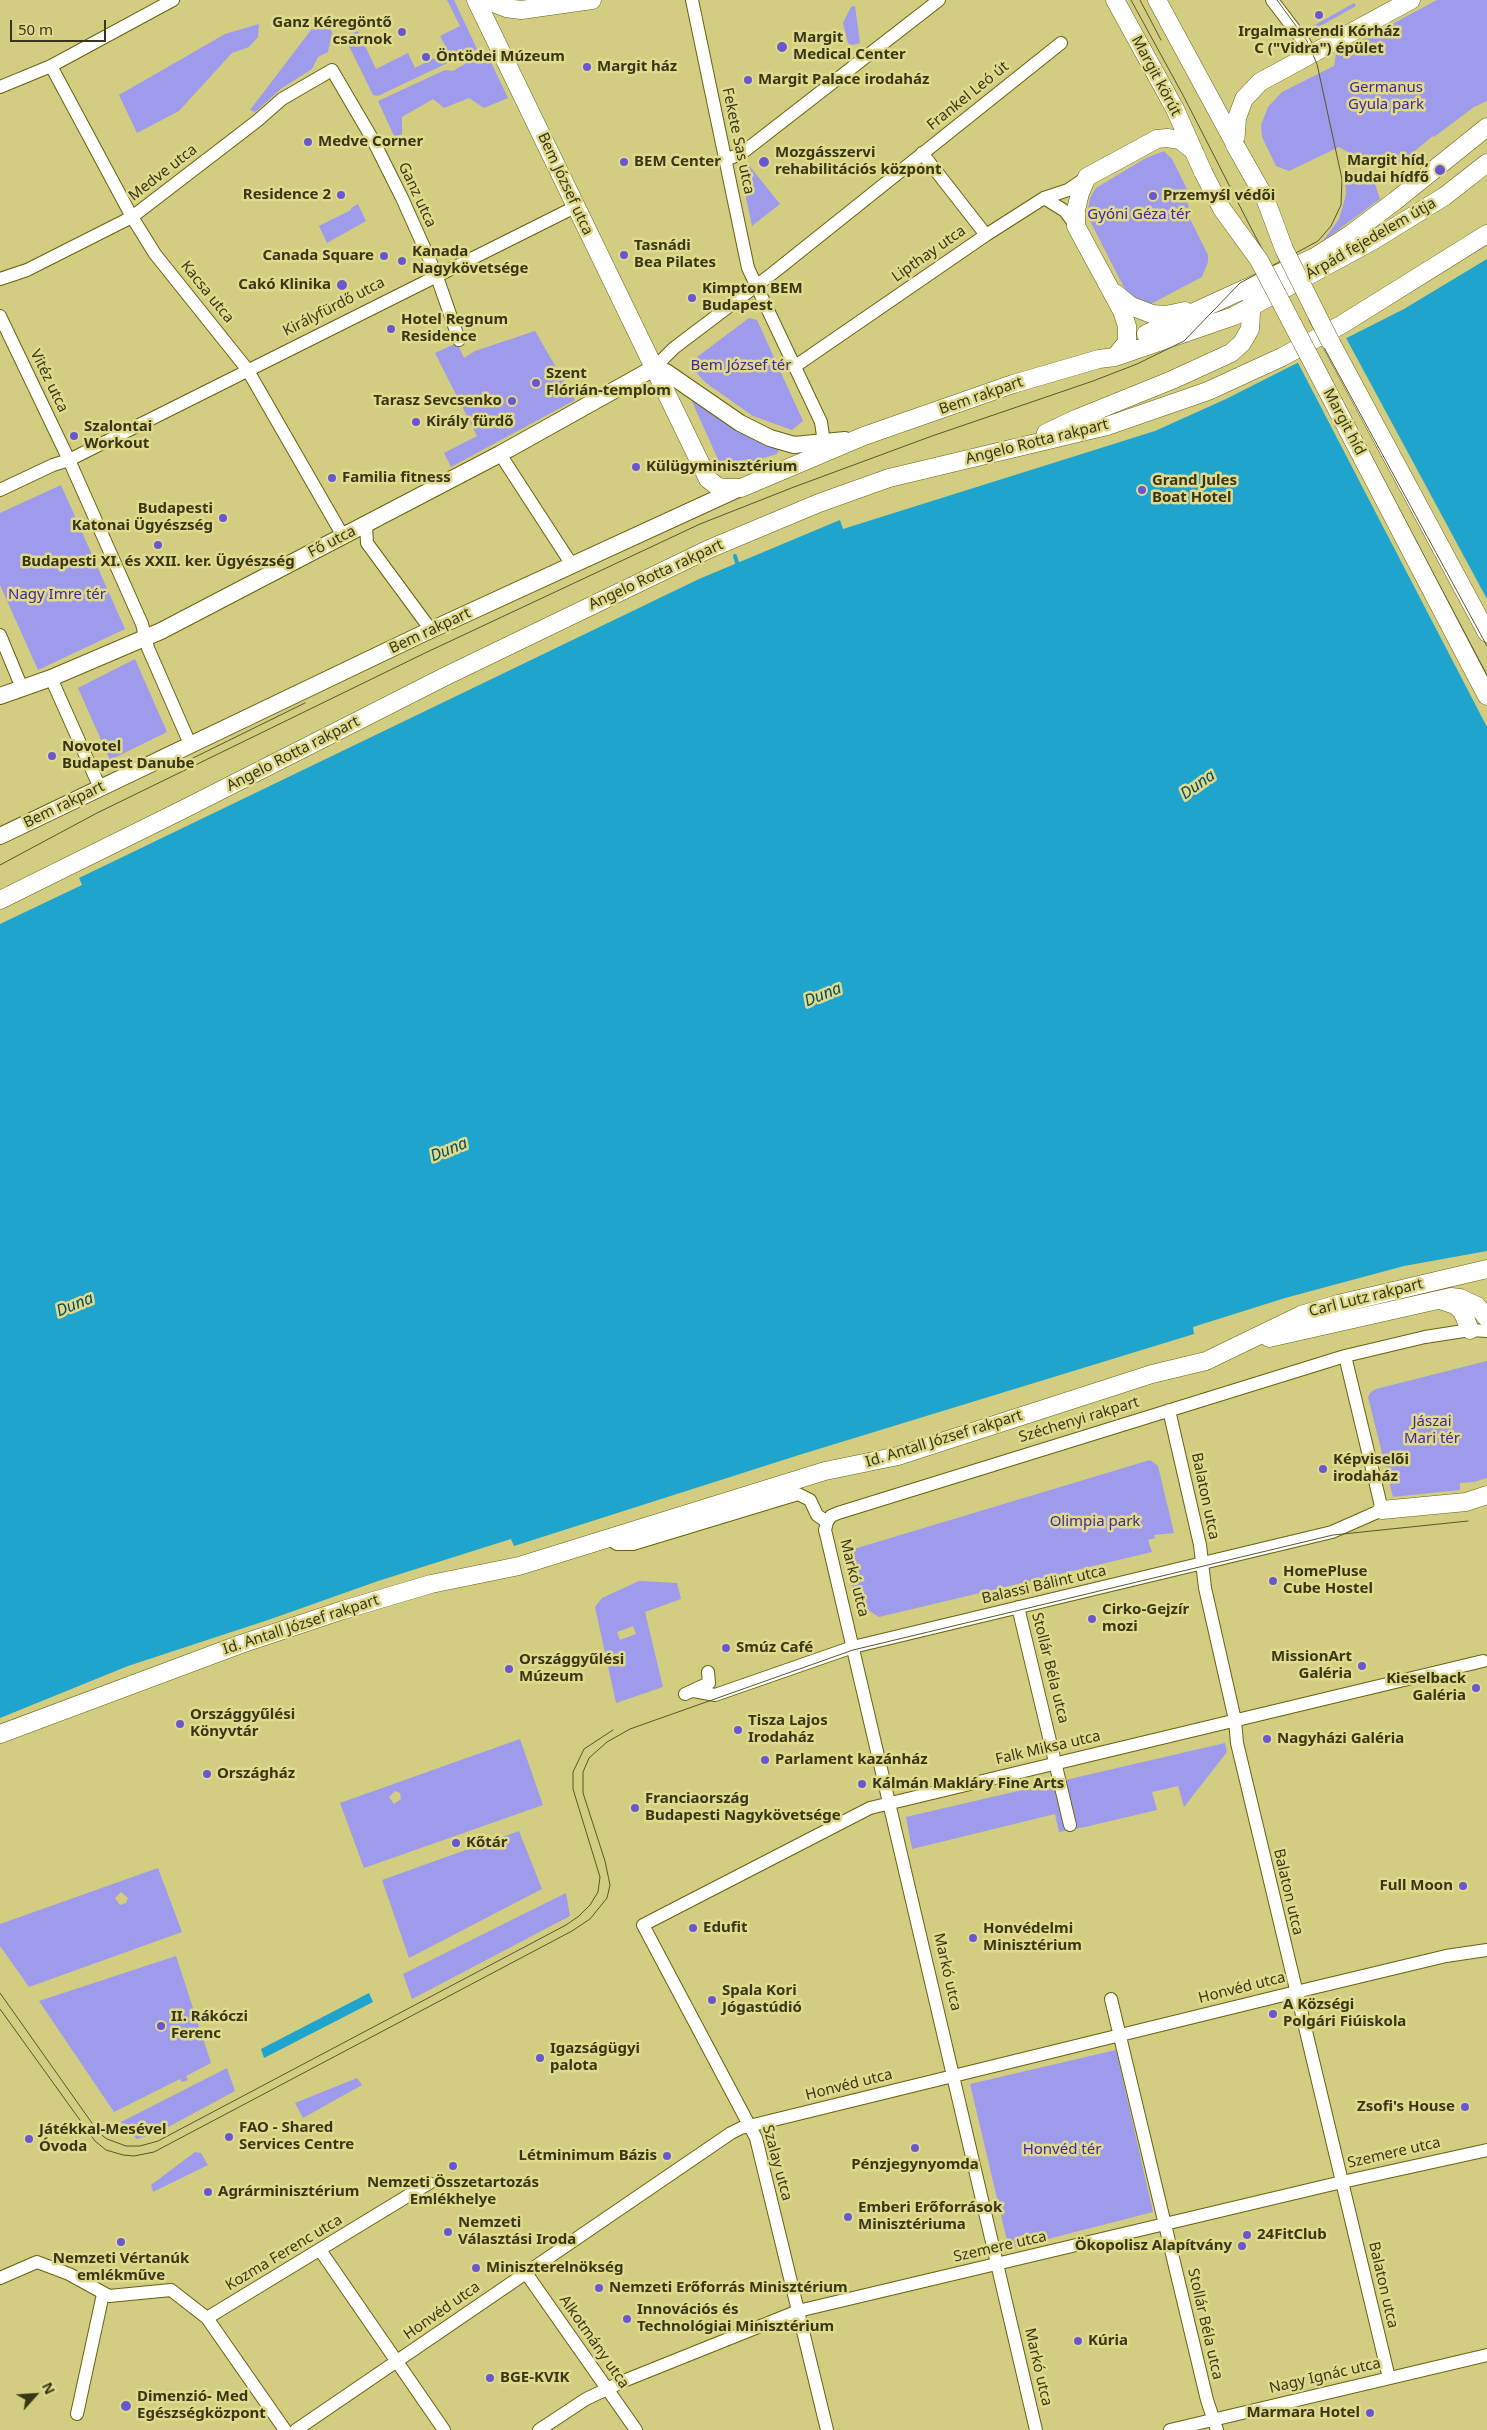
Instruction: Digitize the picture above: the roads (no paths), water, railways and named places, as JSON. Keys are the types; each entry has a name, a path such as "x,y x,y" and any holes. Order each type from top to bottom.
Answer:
{"main road":[{"name":"Bem József utca","path":"476,0 654,368"},
{"path":"486,0 506,8 521,10 592,0"},
{"name":"Margit körút","path":"1115,0 1175,109 1194,151"},
{"path":"1156,0 1233,133"},
{"path":"1233,133 1244,99 1260,82 1411,0"},
{"name":"Árpád fejedelem útja","path":"1254,286 1315,257 1351,234 1487,127"},
{"name":"Margit híd","path":"1233,133 1265,198 1284,249 1316,316 1487,633"},
{"path":"1127,342 1127,326 1076,226 1076,210 1080,193 1087,177 1156,139 1180,140 1194,151"},
{"name":"Margit híd","path":"1194,151 1222,209 1259,260 1487,696"},
{"name":"Árpád fejedelem útja","path":"1251,308 1374,240 1445,196 1487,163"},
{"name":"Angelo Rotta rakpart","path":"0,900 446,676 709,549 819,503 889,478 1107,426 1208,391 1282,357 1341,325 1487,234"},
{"path":"1107,358 1127,342 1254,286"},
{"path":"1029,445 1052,430 1078,418 1172,380 1231,352 1242,343 1250,329 1254,286"},
{"path":"1110,290 1131,306 1152,314 1166,315 1210,305"},
{"name":"Bem rakpart","path":"741,488 864,436 1013,384 1107,358 1234,316 1251,308"},
{"path":"654,368 708,480 718,487 741,488"},
{"name":"Carl Lutz rakpart","path":"1249,1342 1302,1315 1487,1269"},
{"path":"1249,1342 1452,1297 1467,1300 1477,1306 1487,1318"},
{"path":"1438,1300 1460,1308 1478,1330"},
{"name":"Id. Antall József rakpart","path":"0,1734 144,1678 297,1624 382,1598 483,1572 519,1566 825,1472 898,1456 1152,1374 1206,1361 1249,1342"},
{"path":"1382,1510 1466,1502 1487,1496"}],"street":[{"path":"1,84 51,66 173,0"},
{"name":"Fekete Sas utca","path":"692,0 748,268 755,287"},
{"path":"726,160 742,153 939,0"},
{"path":"1272,0 1304,42 1310,54"},
{"name":"Frankel Leó út","path":"755,287 1061,43"},
{"name":"Kacsa utca","path":"51,66 132,217 155,254 248,370 343,536"},
{"name":"Medve utca","path":"0,279 27,270 132,217 257,121 282,99 332,70"},
{"name":"Ganz utca","path":"332,70 399,190 436,274 459,340"},
{"path":"922,153 986,235"},
{"name":"Lipthay utca","path":"794,367 986,235 1044,198 1068,190 1087,177"},
{"path":"1044,198 1065,210 1076,226"},
{"name":"Királyfürdő utca","path":"69,460 436,274 575,207"},
{"path":"801,463 816,453 824,443 821,422 755,287 674,348 654,368 666,372 740,423 770,438 794,445 824,443"},
{"name":"Vitéz utca","path":"0,316 69,460"},
{"name":"Fő utca","path":"0,696 51,678 146,639 500,454 654,368"},
{"name":"Bem rakpart","path":"824,443 864,436"},
{"path":"500,454 572,565"},
{"path":"0,490 53,465 69,460 142,624 146,639 190,744"},
{"name":"Bem rakpart","path":"0,836 431,630 741,488"},
{"path":"366,525 367,543 431,630"},
{"path":"0,635 22,688"},
{"path":"51,678 100,788"},
{"path":"1382,1510 1345,1356 1425,1337 1478,1330"},
{"name":"Széchenyi rakpart","path":"828,1522 831,1516 838,1512 1345,1356"},
{"name":"Balaton utca","path":"1169,1410 1200,1545 1205,1588 1235,1720 1237,1743 1282,1938 1389,2378"},
{"name":"Id. Antall József rakpart","path":"609,1539 617,1544 633,1544 798,1494 810,1500 817,1515 828,1522"},
{"name":"Balassi Bálint utca","path":"708,1672 709,1683 690,1693 715,1694 852,1647 1332,1532 1382,1510"},
{"name":"Markó utca","path":"828,1522 827,1538 1036,2430"},
{"name":"Stollár Béla utca","path":"1018,1607 1070,1824"},
{"name":"Falk Miksa utca","path":"643,1925 870,1808 1483,1661"},
{"name":"Szalay utca","path":"643,1925 756,2138 827,2430"},
{"name":"Honvéd utca","path":"296,2430 731,2133 751,2126 1296,1992 1446,1956 1487,1950"},
{"path":"1111,1999 1165,2224"},
{"name":"Szemere utca","path":"540,2430 586,2399 608,2388 798,2311 1342,2182 1487,2150"},
{"name":"Kozma Ferenc utca","path":"207,2318 430,2183"},
{"name":"Stollár Béla utca","path":"1165,2224 1207,2400 1216,2425"},
{"path":"320,2250 444,2430"},
{"path":"0,2278 37,2262 69,2274 109,2296 171,2290 207,2318 285,2430"},
{"name":"Alkotmány utca","path":"526,2273 636,2430"},
{"path":"77,2414 103,2294"},
{"name":"Nagy Ignác utca","path":"1170,2430 1216,2425 1389,2378 1487,2355"}],"water":[{"name":"Duna","path":"1487,259 1487,1251 1404,1266 1285,1298 1193,1327 1194,1334 799,1455 514,1546 511,1539 378,1581 271,1619 128,1666 0,1718 0,924 82,885 79,878 699,579 840,520 843,529 1155,431 1226,399 1404,309"},
{"path":"369,1993 373,2002 264,2058 261,2049"}],"waterway":[{"path":"735,556 738,566"}],"tram line":[{"path":"1131,0 1184,97 1487,675"},
{"path":"1140,0 1161,40"},
{"path":"0,865 97,813 425,653 700,524 932,436 1093,381 1137,364 1184,341 1240,283 1318,241 1331,226 1341,205 1342,179 1317,64 1307,41 1277,0"},
{"path":"1309,320 1487,646"},
{"path":"191,759 305,703"},
{"path":"0,2009 95,2141 106,2150 123,2155 134,2156 154,2152 572,1931 590,1919 607,1898 610,1885 605,1861 583,1793 583,1772 589,1758 607,1742 630,1729 853,1650 1333,1535 1468,1521"},
{"path":"0,1993 99,2133 107,2139 126,2146 140,2146 158,2141 566,1925 579,1916 590,1905 598,1892 600,1877 573,1789 573,1772 584,1749 613,1730"}],"place":[{"name":"Irgalmasrendi Kórház C (\"Vidra\") épület","path":"1319,15"},
{"name":"Ganz Kéregöntő csarnok","path":"402,32"},
{"name":"Margit Medical Center","path":"782,47"},
{"name":"Öntödei Múzeum","path":"426,57"},
{"name":"Margit ház","path":"587,67"},
{"name":"Margit Palace irodaház","path":"748,80"},
{"name":"Medve Corner","path":"308,142"},
{"name":"BEM Center","path":"624,162"},
{"name":"Mozgásszervi rehabilitációs központ","path":"764,162"},
{"name":"Margit híd, budai hídfő","path":"1440,170"},
{"name":"Residence 2","path":"341,195"},
{"name":"Przemyśl védői","path":"1153,196"},
{"name":"Tasnádi Bea Pilates","path":"624,255"},
{"name":"Canada Square","path":"384,256"},
{"name":"Kanada Nagykövetsége","path":"402,261"},
{"name":"Cakó Klinika","path":"342,285"},
{"name":"Kimpton BEM Budapest","path":"692,298"},
{"name":"Hotel Regnum Residence","path":"391,329"},
{"name":"Szent Flórián-templom","path":"536,383"},
{"name":"Tarasz Sevcsenko","path":"512,401"},
{"name":"Király fürdő","path":"416,422"},
{"name":"Szalontai Workout","path":"74,436"},
{"name":"Külügyminisztérium","path":"636,467"},
{"name":"Familia fitness","path":"332,478"},
{"name":"Grand Jules Boat Hotel","path":"1142,490"},
{"name":"Budapesti Katonai Ügyészség","path":"223,518"},
{"name":"Budapesti XI. és XXII. ker. Ügyészség","path":"158,545"},
{"name":"Novotel Budapest Danube","path":"52,756"},
{"name":"Képviselői irodaház","path":"1323,1469"},
{"name":"HomePluse Cube Hostel","path":"1273,1581"},
{"name":"Cirko-Gejzír mozi","path":"1092,1619"},
{"name":"Smúz Café","path":"726,1648"},
{"name":"MissionArt Galéria","path":"1362,1666"},
{"name":"Országgyűlési Múzeum","path":"509,1669"},
{"name":"Kieselback Galéria","path":"1476,1688"},
{"name":"Országgyűlési Könyvtár","path":"180,1724"},
{"name":"Tisza Lajos Irodaház","path":"738,1730"},
{"name":"Nagyházi Galéria","path":"1267,1739"},
{"name":"Parlament kazánház","path":"765,1760"},
{"name":"Országház","path":"207,1774"},
{"name":"Kálmán Makláry Fine Arts","path":"862,1784"},
{"name":"Franciaország Budapesti Nagykövetsége","path":"635,1808"},
{"name":"Kőtár","path":"456,1843"},
{"name":"Full Moon","path":"1463,1886"},
{"name":"Edufit","path":"693,1928"},
{"name":"Honvédelmi Minisztérium","path":"973,1938"},
{"name":"Spala Kori Jógastúdió","path":"712,2000"},
{"name":"A Községi Polgári Fiúiskola","path":"1273,2014"},
{"name":"II. Rákóczi Ferenc","path":"161,2026"},
{"name":"Igazságügyi palota","path":"540,2058"},
{"name":"Zsofi's House","path":"1465,2107"},
{"name":"FAO - Shared Services Centre","path":"229,2137"},
{"name":"Játékkal-Mesével Óvoda","path":"29,2139"},
{"name":"Pénzjegynyomda","path":"915,2148"},
{"name":"Létminimum Bázis","path":"667,2156"},
{"name":"Nemzeti Összetartozás Emlékhelye","path":"453,2166"},
{"name":"Agrárminisztérium","path":"208,2192"},
{"name":"Emberi Erőforrások Minisztériuma","path":"848,2217"},
{"name":"Nemzeti Választási Iroda","path":"448,2232"},
{"name":"24FitClub","path":"1247,2235"},
{"name":"Nemzeti Vértanúk emlékműve","path":"121,2242"},
{"name":"Ökopolisz Alapítvány","path":"1242,2246"},
{"name":"Miniszterelnökség","path":"476,2268"},
{"name":"Nemzeti Erőforrás Minisztérium","path":"599,2288"},
{"name":"Innovációs és Technológiai Minisztérium","path":"627,2319"},
{"name":"Kúria","path":"1078,2341"},
{"name":"BGE-KVIK","path":"490,2378"},
{"name":"Dimenzió- Med Egészségközpont","path":"126,2406"},
{"name":"Marmara Hotel","path":"1370,2413"}],"park label":[{"name":"Germanus Gyula park","path":"1386,96"},
{"name":"Gyóni Géza tér","path":"1139,215"},
{"name":"Bem József tér","path":"741,366"},
{"name":"Nagy Imre tér","path":"57,595"},
{"name":"Jászai Mari tér","path":"1432,1430"},
{"name":"Olimpia park","path":"1095,1522"},
{"name":"Honvéd tér","path":"1062,2150"}]}
